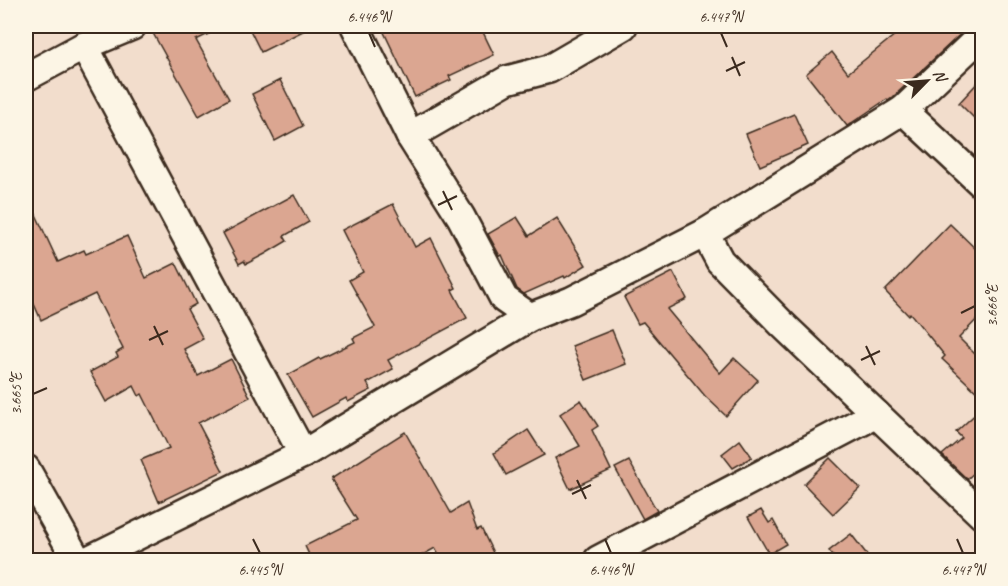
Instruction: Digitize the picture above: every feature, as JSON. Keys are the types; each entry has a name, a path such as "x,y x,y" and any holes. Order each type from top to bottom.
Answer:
{"street":[{"path":"26,77 84,46 132,26"},
{"path":"355,26 410,136 461,217 504,299 530,317"},
{"path":"410,136 507,80 549,69 623,26"},
{"path":"88,561 303,454 530,317 571,301 705,233 903,110 982,35"},
{"path":"84,46 303,454"},
{"path":"903,110 982,184"},
{"path":"705,233 720,261 783,325 982,515"},
{"path":"598,561 876,414"},
{"path":"26,469 77,561"}],"building":[{"path":"149,26 225,26 196,40 229,99 199,116"},
{"path":"248,26 313,26 261,52"},
{"path":"381,26 480,26 494,55 449,76 451,80 415,97"},
{"path":"906,26 969,26 893,97 847,126 806,74 832,52 848,73"},
{"path":"982,78 982,126 959,103"},
{"path":"280,80 303,126 275,141 252,94"},
{"path":"794,114 808,145 760,166 746,134"},
{"path":"26,193 58,262 84,250 86,254 127,236 146,278 176,263 196,304 187,309 203,339 184,349 198,376 231,359 250,397 198,423 223,471 159,502 141,460 169,448 142,394 139,396 134,386 106,402 90,372 118,357 116,353 123,349 95,294 41,320 26,286"},
{"path":"294,195 309,222 284,236 287,241 246,264 244,261 239,264 223,233"},
{"path":"393,204 415,247 431,238 456,288 452,290 467,318 388,360 393,369 367,383 371,390 348,402 346,398 312,417 288,375 355,342 353,338 375,327 349,280 363,272 342,230"},
{"path":"517,217 529,236 557,218 586,265 565,278 564,276 524,294 517,289 502,255 500,256 488,234"},
{"path":"950,224 982,255 982,314 959,338 982,361 982,397 942,359 945,356 910,313 908,315 885,291"},
{"path":"673,272 687,299 667,309 720,373 734,358 758,380 726,416 705,396 643,322 638,324 624,297"},
{"path":"612,330 626,364 586,380 572,346"},
{"path":"581,400 598,426 592,430 611,470 570,489 555,458 580,446 560,414"},
{"path":"982,408 982,466 967,479 942,455 962,438 956,432"},
{"path":"528,430 544,455 506,475 494,453"},
{"path":"405,432 451,513 467,503 477,530 481,528 497,561 442,561 435,548 412,561 312,561 305,546 357,520 331,479"},
{"path":"740,440 752,457 733,468 722,454"},
{"path":"830,458 860,488 833,514 804,484"},
{"path":"629,461 657,511 643,519 615,468"},
{"path":"761,510 769,523 773,520 786,544 769,554 748,517"},
{"path":"851,534 872,561 837,561 829,551"}]}
